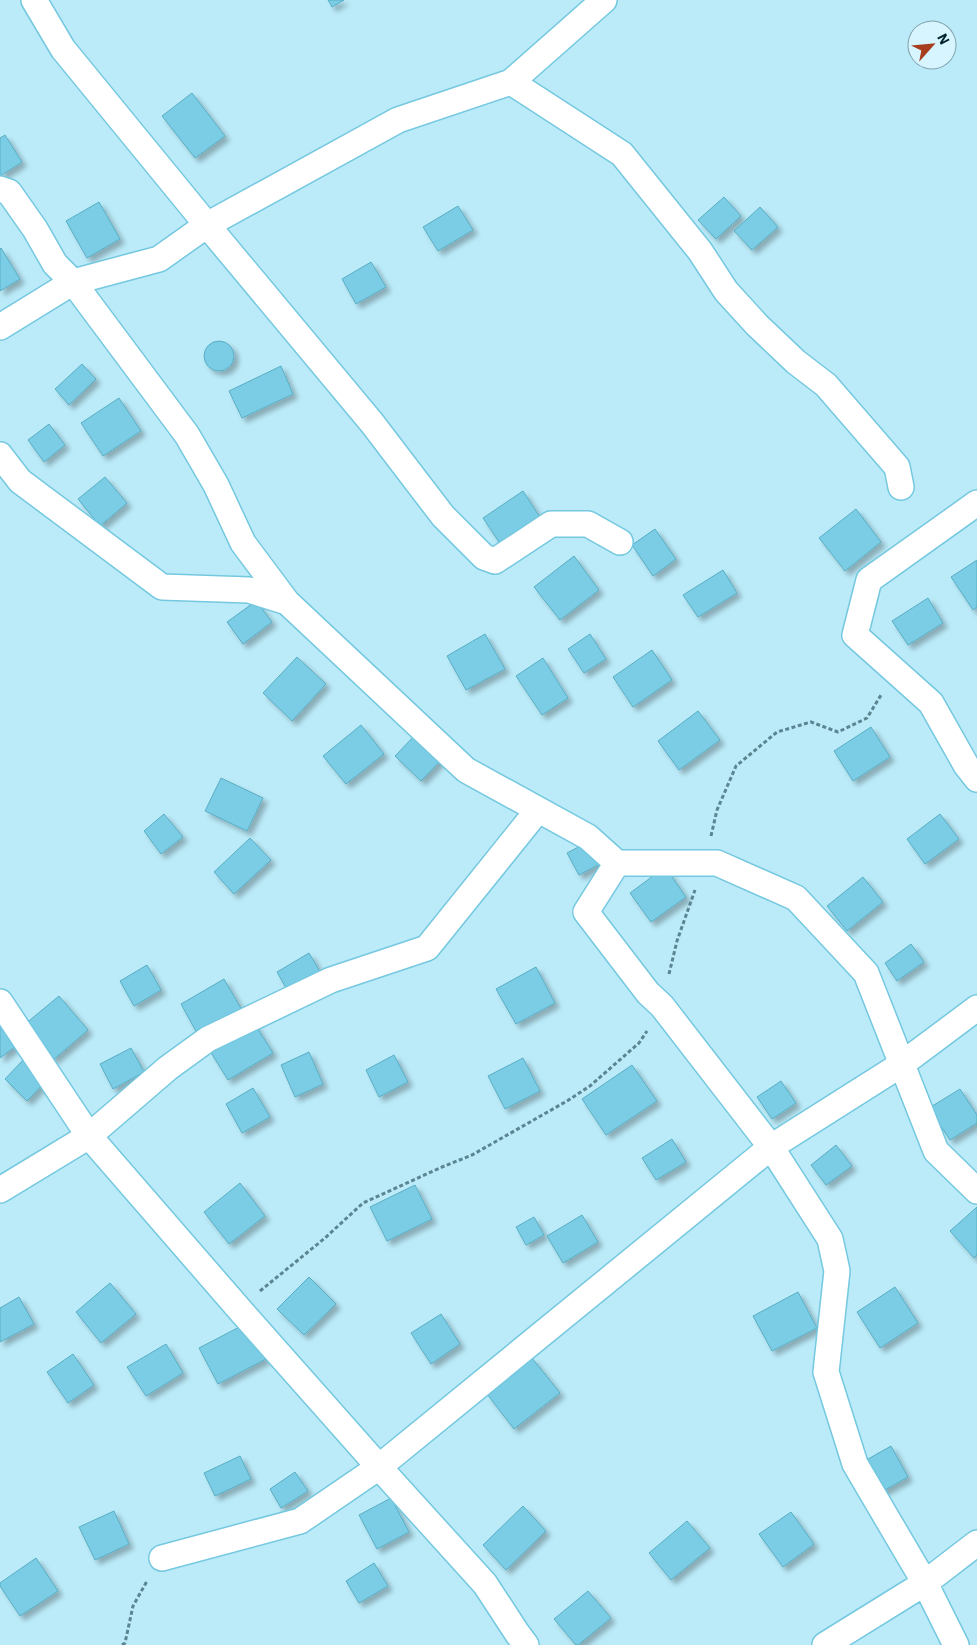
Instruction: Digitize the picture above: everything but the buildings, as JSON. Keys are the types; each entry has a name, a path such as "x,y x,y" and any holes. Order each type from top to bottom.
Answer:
{"street":[{"path":"34,0 64,49 206,225 372,423 443,516 484,558 495,561 551,524 588,524 620,542"},
{"path":"0,327 73,282 159,259 206,225 398,120 511,82 604,0"},
{"path":"511,82 622,154 700,251 726,291 776,344 826,385 897,467 901,487"},
{"path":"0,189 9,192 35,229 54,264 73,282 186,435 216,485 243,543 287,602 466,770 588,837 617,863 717,862 796,898 866,972 936,1151 977,1191"},
{"path":"0,455 20,481 162,587 249,590 287,602"},
{"path":"977,503 869,580 855,635 931,703 966,766 977,779"},
{"path":"0,1190 89,1136 168,1068 208,1039 331,980 427,948 538,810"},
{"path":"617,863 586,912 648,993 662,1006 771,1147 830,1239 837,1271 826,1372 855,1464 925,1583 956,1645"},
{"path":"0,1002 89,1136 240,1310 485,1584 515,1641"},
{"path":"162,1558 300,1521 379,1467 771,1147 902,1064 977,1008"},
{"path":"825,1645 925,1583 977,1543"}],"path":[{"path":"240,1310 266,1285 325,1238 363,1203 442,1167 472,1156 567,1101 590,1086 639,1043 662,1006 676,941 704,863 718,810 736,766 777,732 811,722 838,732 867,718 895,671"},
{"path":"122,1645 125,1643 133,1606 147,1581"}]}
